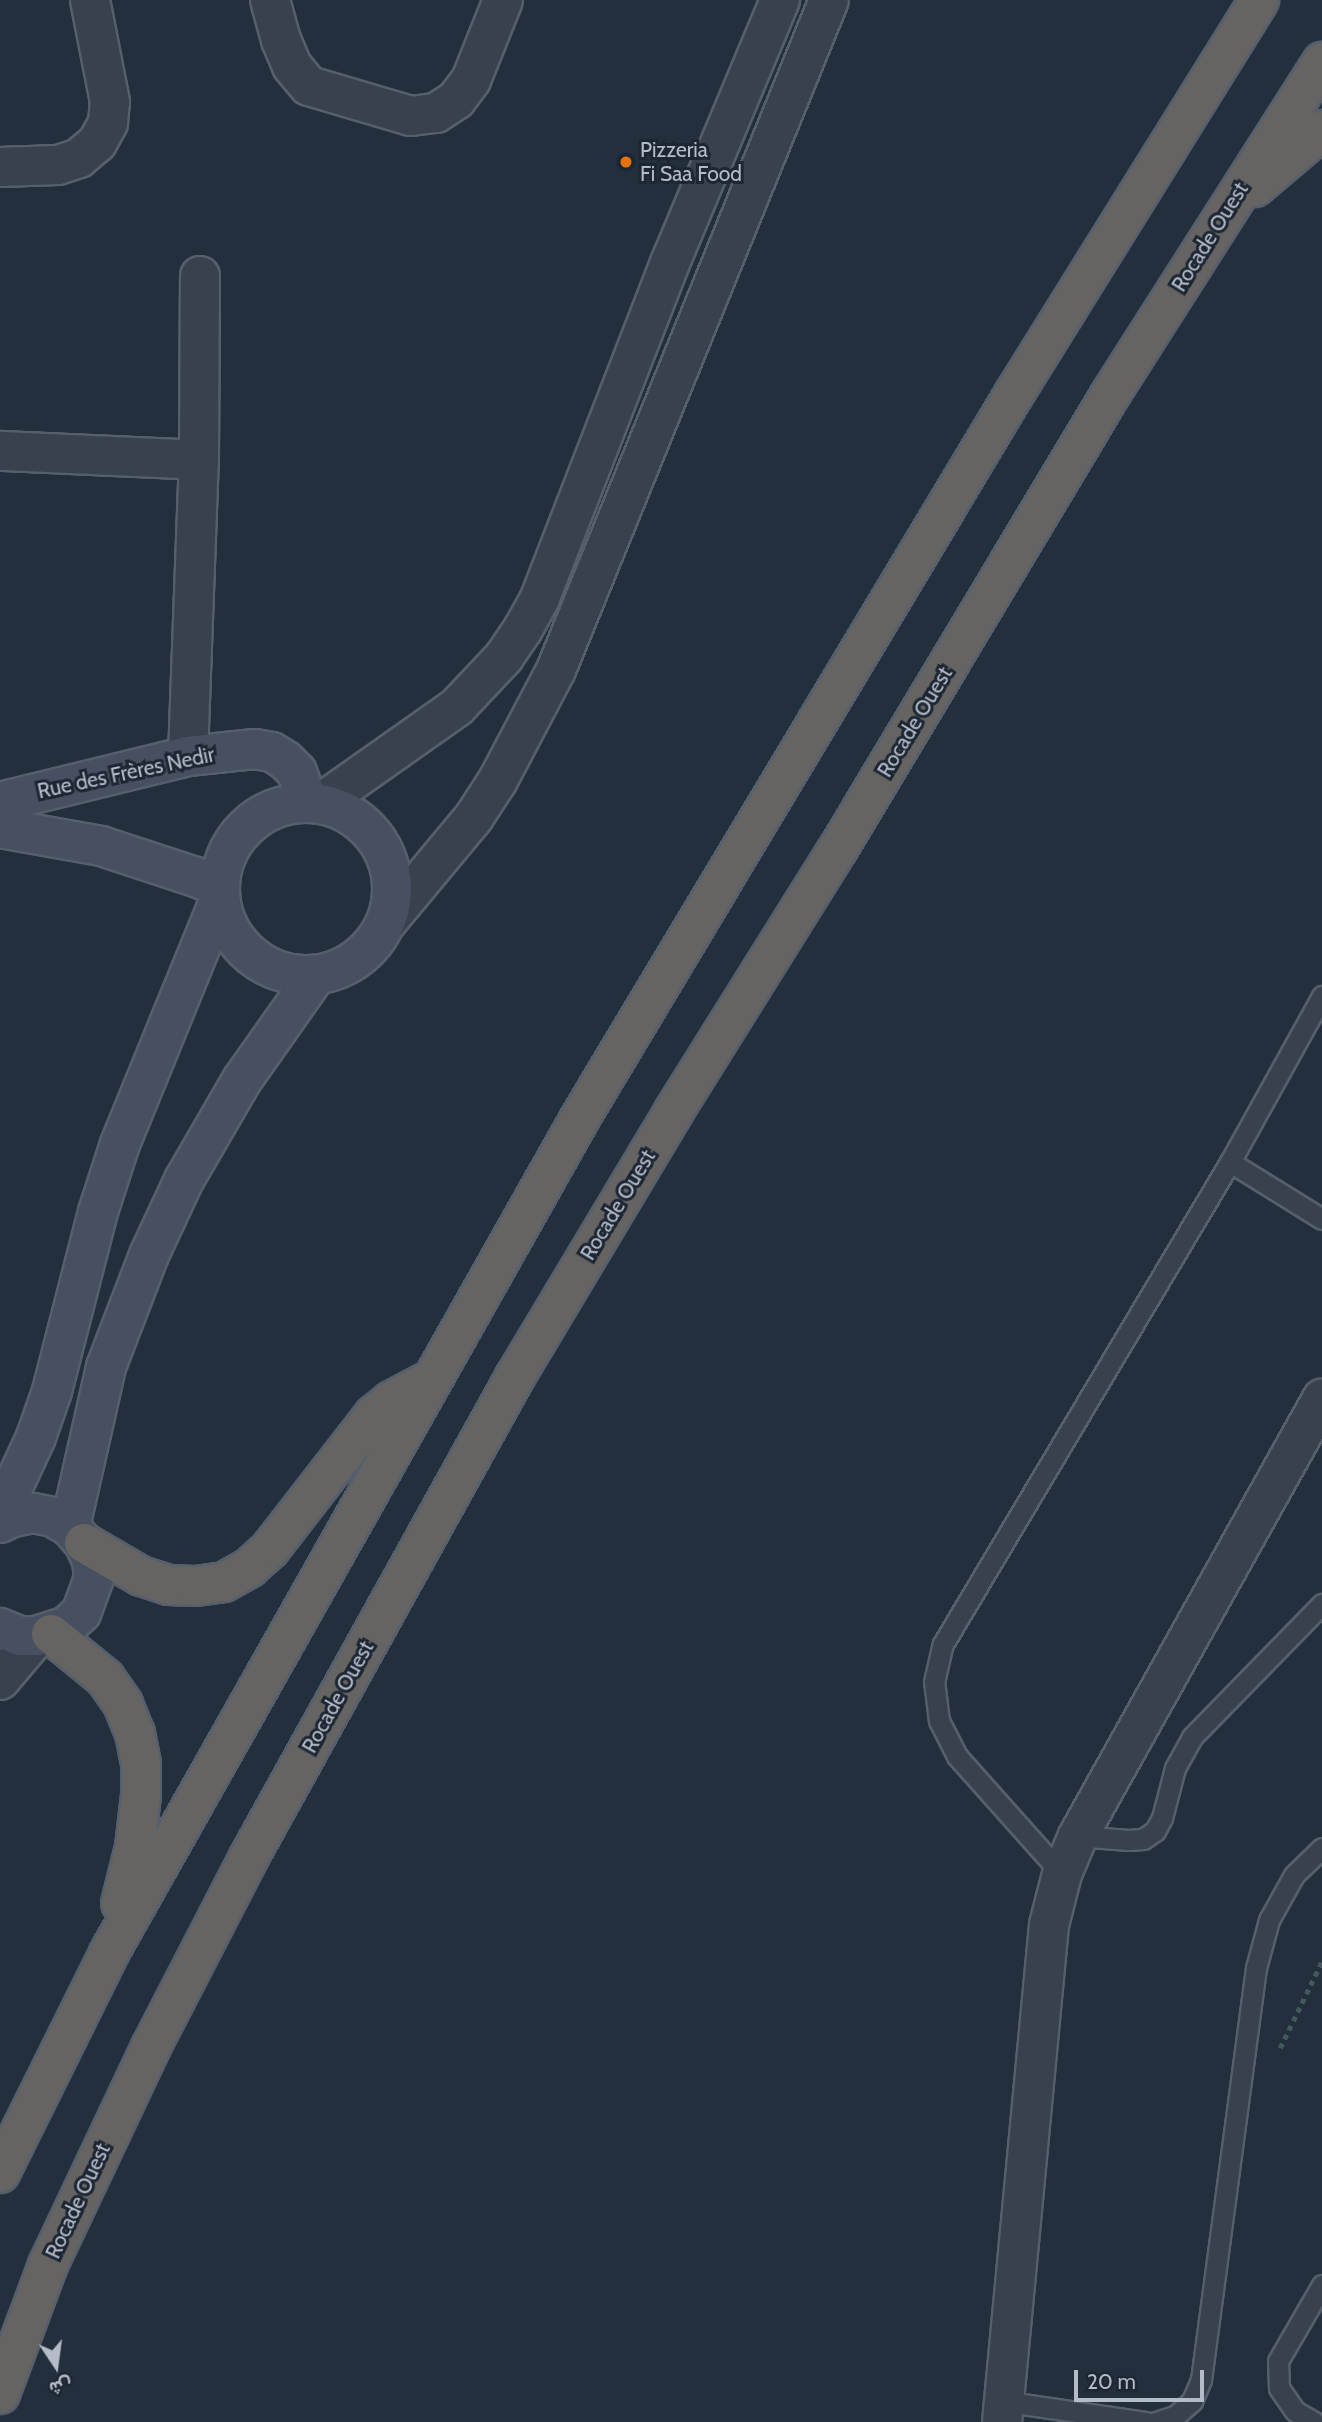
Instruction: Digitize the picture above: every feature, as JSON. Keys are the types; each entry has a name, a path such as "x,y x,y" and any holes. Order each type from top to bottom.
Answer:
{"highway":[{"path":"0,2173 109,1953 429,1381 580,1118 1006,405 1259,0"},
{"name":"Rocade Ouest","path":"0,2394 48,2265 151,2047 249,1857 515,1377 674,1111 838,849 1110,395 1322,62"},
{"path":"1224,214 1322,130"},
{"path":"77,1535 141,1576 167,1585 196,1587 224,1581 249,1568 270,1549 374,1415 409,1390 429,1381"},
{"path":"44,1635 82,1657 111,1687 123,1704 135,1733 141,1764 135,1847 109,1953"}],"main road":[{"name":"Rue des Frères Nedir","path":"0,802 188,756 256,749 272,752 297,772 315,802"},
{"path":"0,1516 36,1437 52,1391 97,1212 120,1144 219,894 223,860 236,836 256,817 281,805 315,802 346,812 367,827 383,848 392,873 392,899 385,925 368,949 344,966 316,975 289,974 264,965 242,949 227,927 219,894"},
{"name":"Rue des Frères Nedir","path":"0,828 112,849 219,894"},
{"path":"77,1535 106,1367 149,1255 184,1180 242,1080 316,975"},
{"path":"0,1523 33,1513 53,1517 77,1535 93,1569 89,1596 81,1613 67,1626 44,1635 20,1636 0,1628"}],"street":[{"path":"0,167 58,165 79,158 97,143 107,123 110,102 90,0"},
{"path":"270,0 281,40 292,66 309,86 411,116 436,113 456,100 471,80 503,0"},
{"path":"315,802 457,707 504,657 523,629 540,598 670,263 780,0"},
{"path":"385,925 474,817 498,780 556,670 829,0"},
{"path":"188,756 199,460 200,276"},
{"path":"2,451 199,460"},
{"path":"1002,2411 1049,1925 1062,1874 1078,1836 1322,1399"},
{"path":"0,1679 44,1635"}],"lane":[{"path":"1062,1874 957,1756 939,1721 934,1682 943,1644 1230,1162 1322,996"},
{"path":"1230,1162 1322,1219"},
{"path":"1078,1836 1128,1840 1143,1839 1155,1831 1162,1818 1175,1768 1192,1737 1322,1604"},
{"path":"1156,2422 1175,2416 1192,2401 1201,2380 1256,1968 1269,1920 1294,1875 1322,1848"},
{"path":"1314,2422 1295,2412 1279,2389 1278,2361 1322,2285"},
{"path":"1002,2411 1146,2422"}],"place":[{"name":"Pizzeria Fi Saa Food","path":"626,162"}]}
